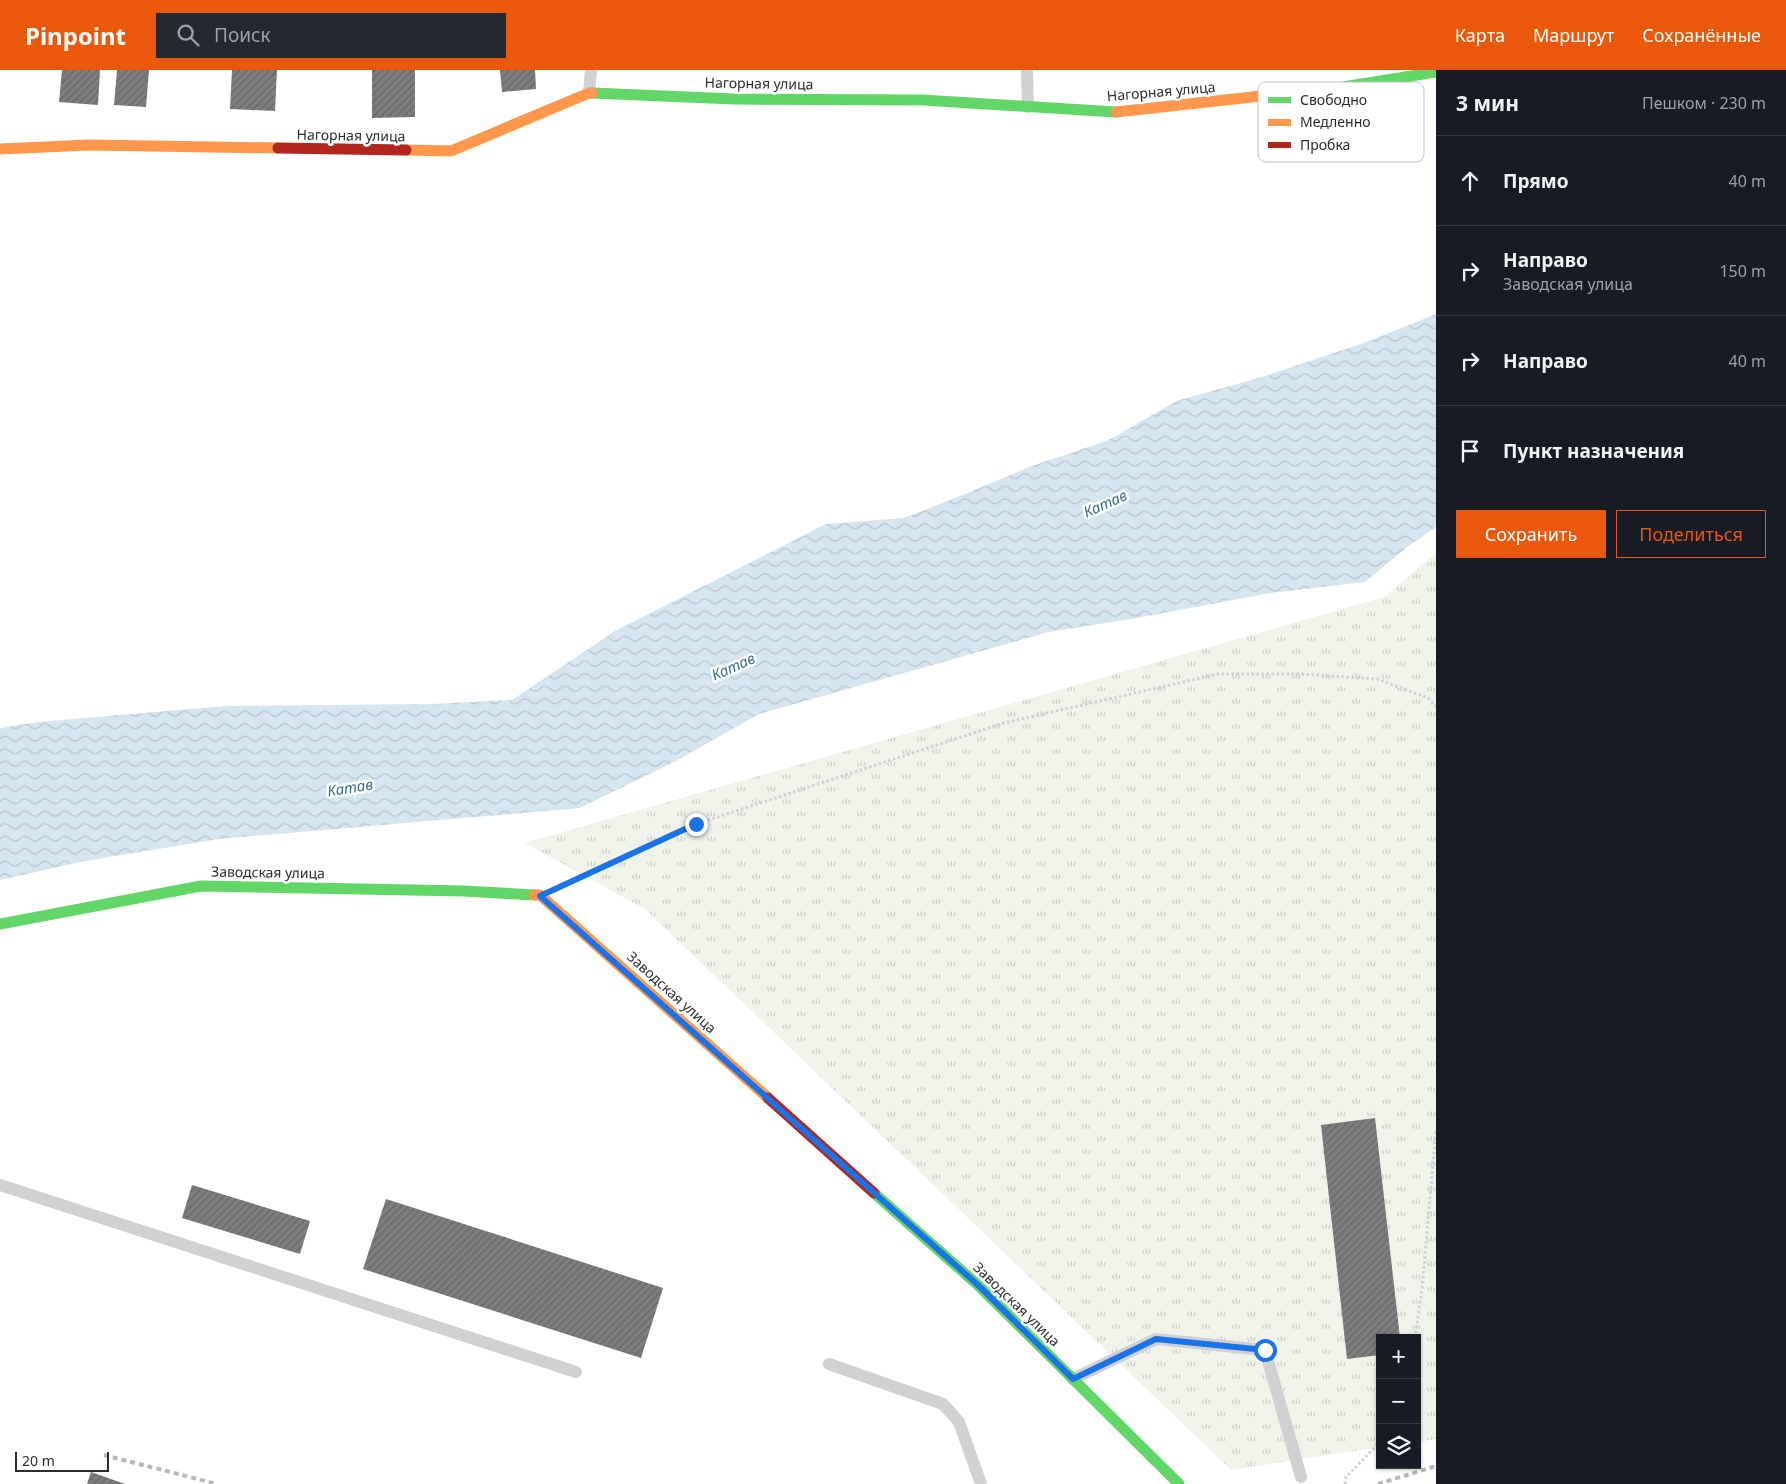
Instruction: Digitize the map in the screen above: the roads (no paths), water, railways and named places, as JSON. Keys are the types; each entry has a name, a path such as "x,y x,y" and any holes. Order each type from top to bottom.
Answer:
{"street":[{"name":"Нагорная улица","path":"1374,82 1436,72"},
{"name":"Нагорная улица","path":"0,149 89,145 451,151 589,93 734,99 923,100 1115,112 1258,97"},
{"name":"Заводская улица","path":"0,924 201,886 464,891 540,896 979,1286 1179,1484"}],"lane":[{"path":"589,93 591,70"},
{"path":"1027,70 1028,106"},
{"path":"0,1185 576,1372"},
{"path":"1073,1379 1156,1339 1265,1350 1301,1477"},
{"path":"829,1364 943,1404 960,1422 981,1484"}],"water":[{"name":"Катав","path":"1436,314 1436,527 1407,547 1365,582 1270,593 1137,618 1049,632 759,714 676,761 580,808 219,839 85,861 0,880 0,728 38,722 226,706 433,704 512,700 615,631 826,524 904,518 1029,467 1109,440 1176,401 1262,377 1364,343"}],"railway":[{"path":"104,1455 217,1484"},
{"path":"1378,1484 1436,1466"}]}
